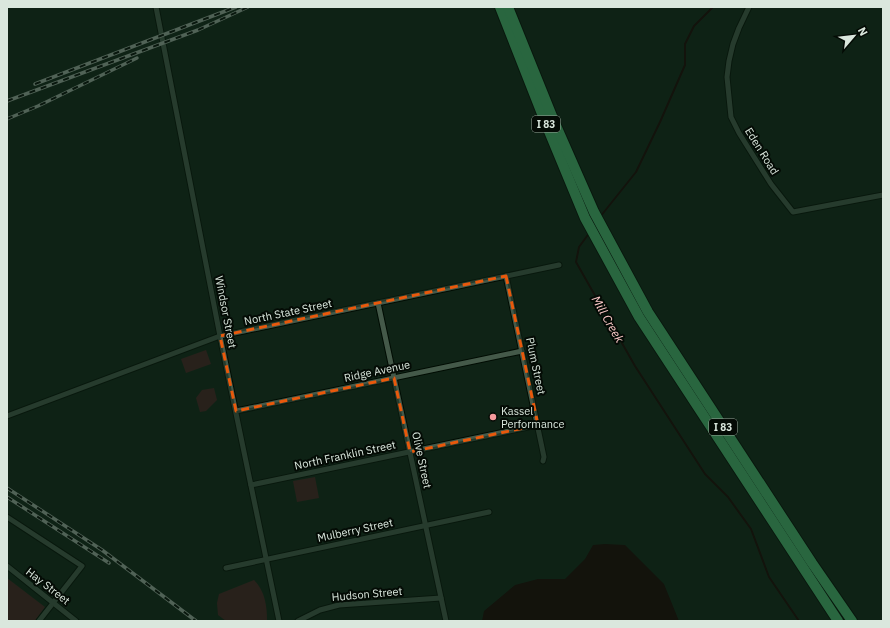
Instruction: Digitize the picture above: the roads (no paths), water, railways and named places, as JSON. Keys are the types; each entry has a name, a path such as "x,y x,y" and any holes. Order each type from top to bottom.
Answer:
{"highway":[{"name":"I 83","path":"500,7 512,28 594,212 648,312 852,621"},
{"name":"I 83","path":"508,7 512,28 546,124 585,218 639,317 838,621"}],"street":[{"name":"Windsor Street","path":"156,7 220,336 279,621"},
{"name":"Eden Road","path":"749,7 733,44 729,61 727,77 730,110 731,117 739,133 771,184 792,212 883,195"},
{"name":"North State Street","path":"7,416 220,336 559,265"},
{"name":"Plum Street","path":"506,276 538,425 544,457 543,461"},
{"name":"Olive Street","path":"378,303 446,621"},
{"name":"Ridge Avenue","path":"236,410 522,351"},
{"name":"North Franklin Street","path":"251,485 538,425"},
{"name":"Mulberry Street","path":"226,568 489,512"},
{"path":"7,517 82,566 39,621"},
{"name":"Hay Street","path":"7,566 76,621"},
{"name":"Hudson Street","path":"298,621 320,610 339,605 441,598"}],"waterway":[{"name":"Mill Creek","path":"600,217 636,172 685,65 685,44 694,26 713,7"},
{"name":"Mill Creek","path":"590,232 579,247 576,262 635,366 705,474 728,497 751,529 769,577 799,621"}],"railway":[{"path":"35,84 236,7"},
{"path":"7,101 198,30 248,7"},
{"path":"7,119 38,106 137,58"},
{"path":"7,488 102,550 196,621"},
{"path":"7,497 109,563"}],"place":[{"name":"Kassel Performance","path":"493,417"}]}
